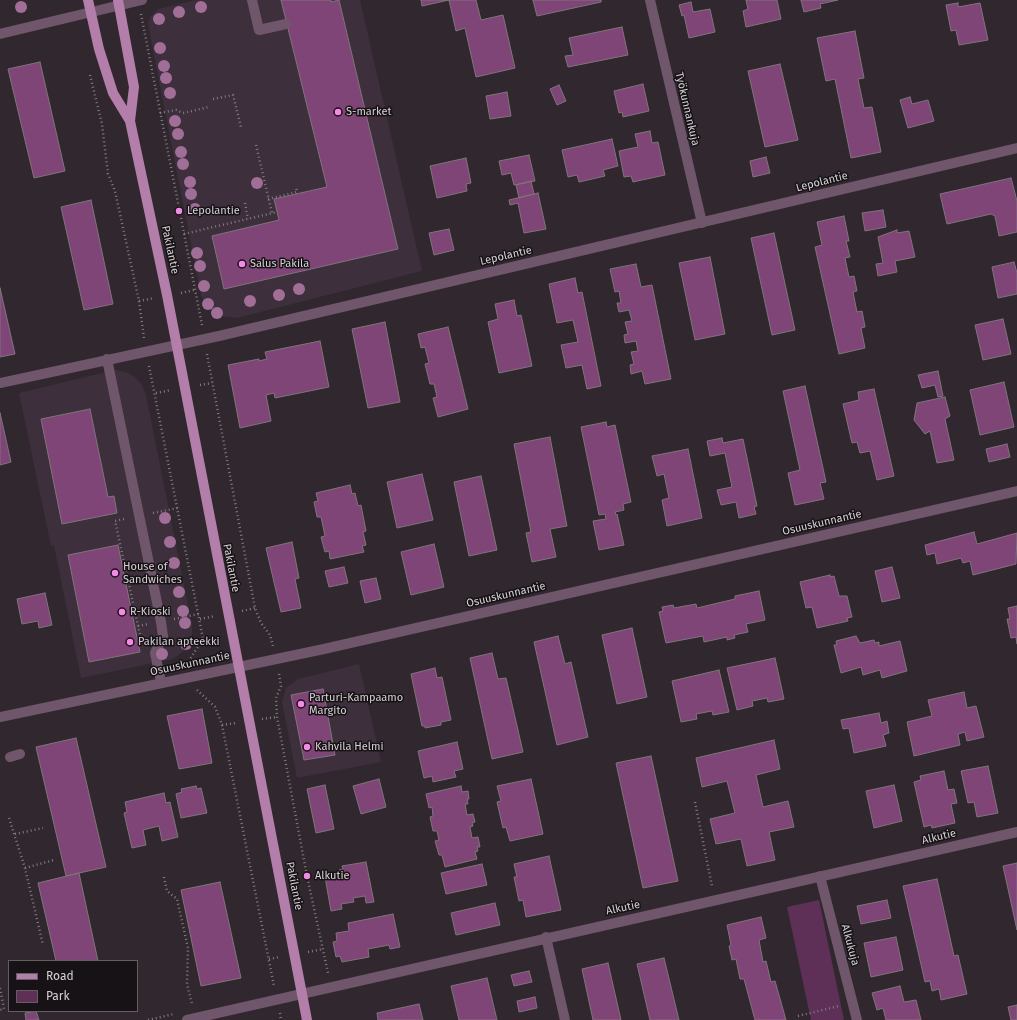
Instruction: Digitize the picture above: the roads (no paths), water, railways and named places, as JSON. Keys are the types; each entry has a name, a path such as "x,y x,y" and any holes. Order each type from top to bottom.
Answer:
{"main road":[{"name":"Pakilantie","path":"88,0 99,49 112,93 130,121"},
{"name":"Pakilantie","path":"119,3 134,87 130,121 176,345 307,1020"}],"street":[{"path":"0,34 91,13 119,3 140,0"},
{"path":"252,0 259,30 286,24"},
{"name":"Työkunnankuja","path":"650,0 702,223"},
{"name":"Lepolantie","path":"0,383 205,339 1017,148"},
{"path":"107,359 161,622 163,636 155,653 161,682"},
{"name":"Osuuskunnantie","path":"0,717 276,659 1017,491"},
{"name":"Alkutie","path":"190,1019 546,937 1017,832"},
{"name":"Alkukuja","path":"820,876 854,1003 857,1020"},
{"path":"546,937 565,1020"}],"place":[{"name":"S-market","path":"338,112"},
{"name":"Lepolantie","path":"179,211"},
{"name":"Salus Pakila","path":"242,264"},
{"name":"House of Sandwiches","path":"115,573"},
{"name":"R-Kioski","path":"122,612"},
{"name":"Pakilan apteekki","path":"130,642"},
{"name":"Parturi-Kampaamo Margito","path":"301,704"},
{"name":"Kahvila Helmi","path":"307,747"},
{"name":"Alkutie","path":"307,876"}]}
